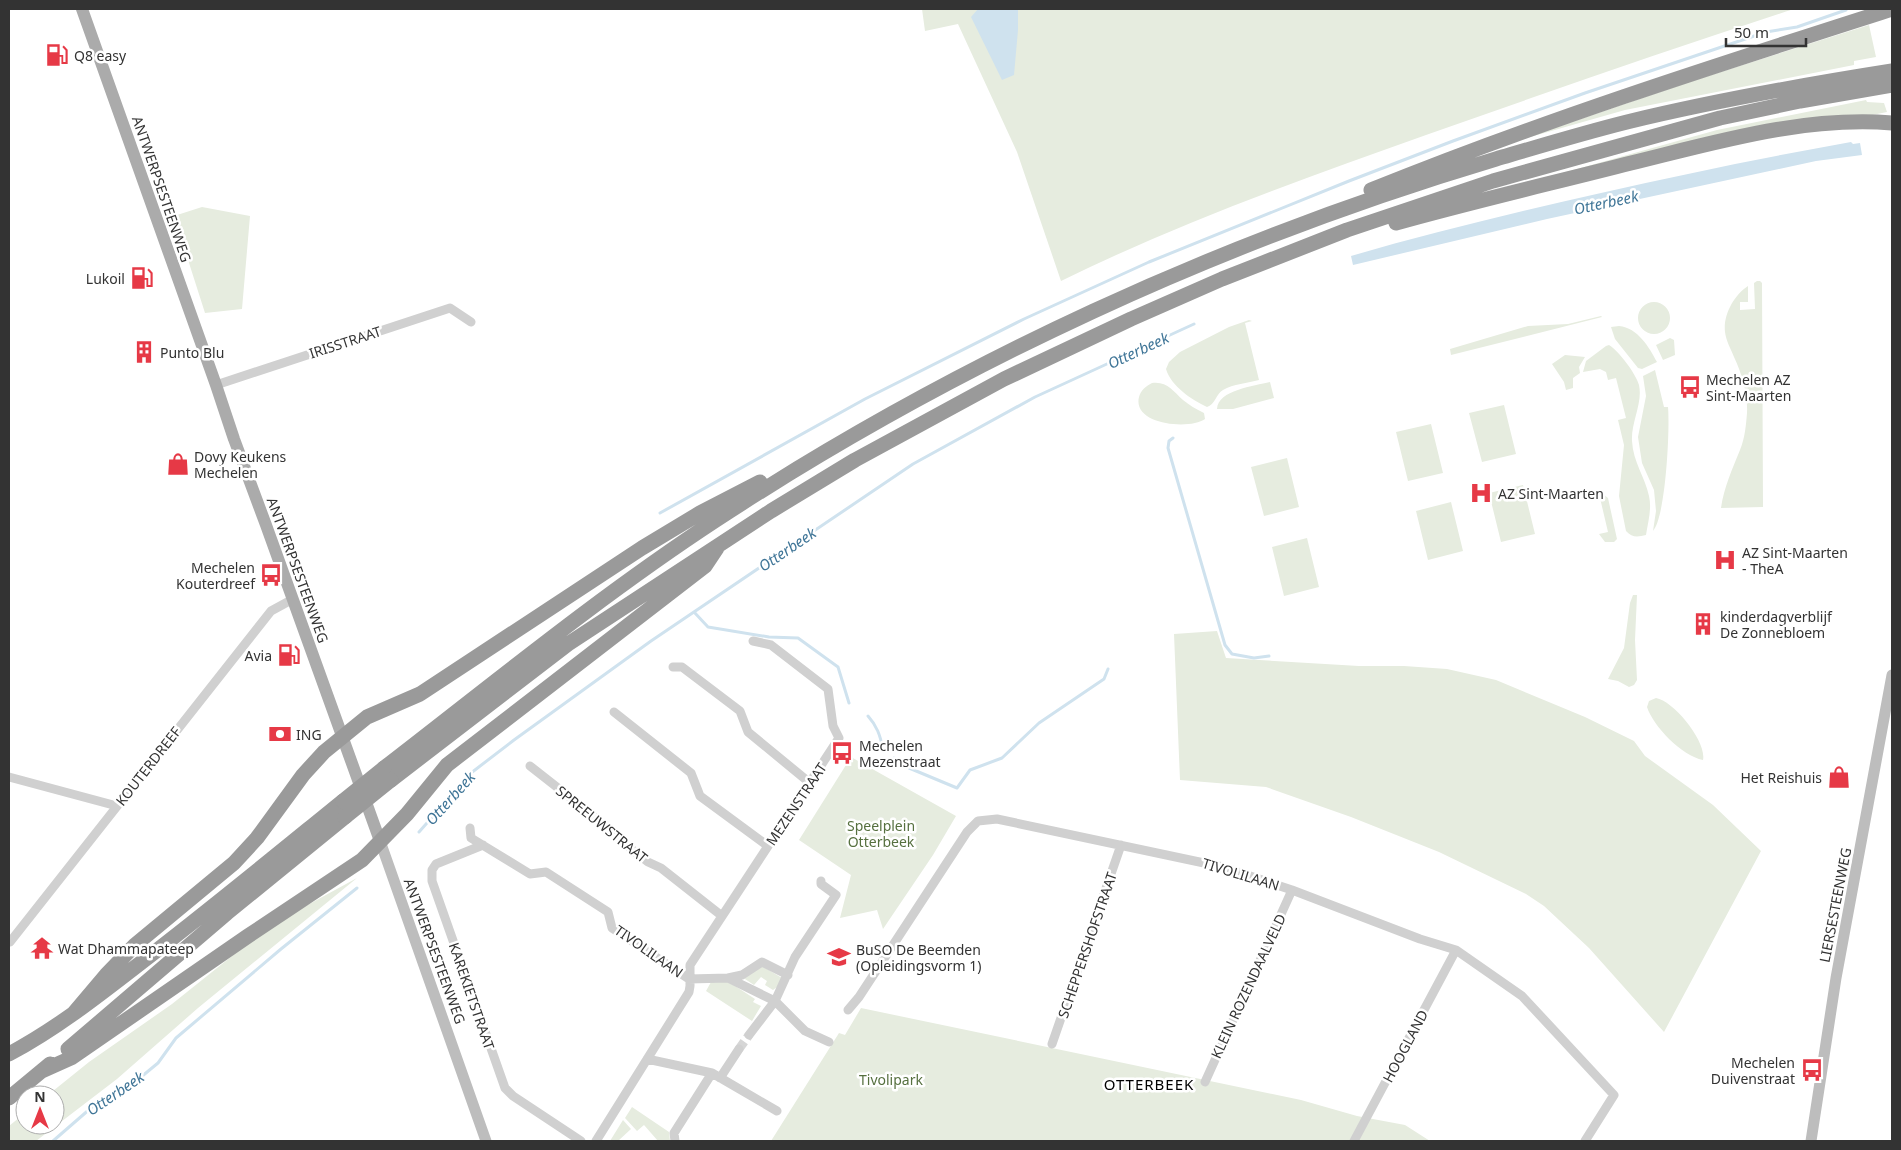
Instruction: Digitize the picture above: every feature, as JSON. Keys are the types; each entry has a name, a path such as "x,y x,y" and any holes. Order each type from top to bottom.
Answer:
{"highway":[{"path":"1338,211 1360,194 1449,158 1694,73 1892,9"},
{"path":"9,1098 345,817 387,774 626,582 716,520 792,472 895,412 971,371 1082,316 1192,268 1338,211 1439,176 1626,122 1707,104 1886,79"},
{"path":"9,1054 27,1045 74,1014 164,945 343,801 387,774 568,644 770,510 855,460 1004,379 1131,319 1213,283 1347,230 1493,181 1711,121 1886,79"},
{"path":"1347,230 1362,233 1451,208 1756,132 1838,123 1892,123"},
{"path":"74,1014 106,975 136,945 234,863 257,838 304,776 342,736 367,717 420,694 642,548 692,518 771,476 792,472"},
{"path":"42,1070 71,1058 224,952 362,860 407,814 447,765 705,566 721,543"}],"main road":[{"name":"ANTWERPSESTEENWEG","path":"82,9 486,1141"},
{"name":"LIERSESTEENWEG","path":"1811,1141 1836,978 1892,674"}],"street":[{"name":"IRISSTRAAT","path":"216,385 450,308 471,322"},
{"name":"KOUTERDREEF","path":"10,942 271,611 293,599"},
{"name":"MEZENSTRAAT","path":"647,1059 689,992 690,965 839,738 833,726 828,689 771,645 753,641"},
{"path":"673,667 682,666 740,711 748,732 810,783"},
{"path":"614,712 691,773 700,796 768,846"},
{"name":"SPREEUWSTRAAT","path":"530,766 609,828 616,837 648,862 661,868 722,916"},
{"path":"9,777 117,806"},
{"name":"TIVOLILAAN","path":"848,1010 859,997 967,832 978,821 997,819 1223,867 1292,890 1420,939 1456,950 1522,996 1614,1095 1584,1141"},
{"name":"TIVOLILAAN","path":"470,828 471,838 530,874 546,872 608,912 612,928 689,979"},
{"name":"KAREKIETSTRAAT","path":"483,845 436,864 431,876 432,881 505,1088 513,1096 581,1141"},
{"name":"SCHEPPERSHOFSTRAAT","path":"1052,1044 1121,846"},
{"path":"749,1035 775,1001 795,957 836,895 821,884 821,882"},
{"name":"KLEIN ROZENDAALVELD","path":"1205,1082 1292,890"},
{"name":"HOOGLAND","path":"1354,1141 1456,950"},
{"path":"689,979 728,978 742,975 762,962 788,974"},
{"path":"728,978 775,1001 805,1031 829,1042"},
{"path":"675,1141 674,1133 716,1076 739,1049"},
{"path":"596,1141 647,1059 716,1076 777,1112"}],"green space":[{"path":"922,9 1794,9 1564,87 1287,185 1150,240 1061,281 1017,152 958,24 925,31"},
{"path":"1869,25 1876,57 1854,61 1854,65 1625,110 1513,142 1689,82"},
{"path":"1866,100 1867,102 1884,103 1887,112 1502,190 1717,130"},
{"path":"202,207 250,216 242,309 205,313 174,216"},
{"path":"1757,281 1762,283 1763,507 1721,508 1726,486 1743,441 1747,413 1744,384 1740,370 1727,342 1726,319 1734,300 1748,286 1748,302 1740,302 1740,310 1755,309 1754,283"},
{"path":"1654,302 1660,303 1665,307 1669,312 1669,324 1665,329 1660,333 1654,334 1648,333 1643,329 1639,324 1638,318 1639,312 1643,307 1648,303"},
{"path":"1601,316 1451,355 1450,349 1528,326 1568,324"},
{"path":"1249,320 1252,321 1245,323 1259,380 1223,390 1212,404 1207,407 1195,401 1177,387 1166,369 1169,362 1180,352 1229,327"},
{"path":"1619,326 1632,330 1637,334 1657,362 1642,369 1638,368 1615,339 1611,327"},
{"path":"1670,338 1674,340 1675,355 1663,360 1656,345"},
{"path":"1609,345 1627,363 1639,385 1640,392 1632,441 1635,456 1649,496 1650,506 1646,535 1633,536 1626,531 1619,496 1624,445 1618,420 1626,418 1616,378 1608,380 1606,372 1600,369 1583,372 1586,361"},
{"path":"1565,355 1585,357 1579,367 1580,373 1573,378 1573,388 1566,390 1564,382 1552,364"},
{"path":"1655,370 1664,407 1668,407 1668,433 1664,491 1661,508 1653,531 1656,511 1654,490 1642,463 1638,437 1646,396 1643,376"},
{"path":"1270,382 1274,398 1233,409 1217,409 1223,397 1230,393 1246,387"},
{"path":"1152,383 1169,387 1185,402 1204,413 1205,419 1187,424 1176,424 1164,423 1144,414 1139,406 1139,397 1144,388"},
{"path":"1504,405 1516,454 1482,462 1469,413"},
{"path":"1431,424 1443,473 1408,481 1396,432"},
{"path":"1287,458 1299,507 1264,516 1251,467"},
{"path":"1523,485 1535,534 1501,542 1489,493"},
{"path":"1603,494 1608,498 1617,539 1614,542 1605,542 1599,534 1608,532 1600,498 1591,500 1592,496"},
{"path":"1451,502 1463,551 1428,560 1416,511"},
{"path":"1307,538 1319,587 1284,596 1272,547"},
{"path":"1633,595 1637,595 1635,640 1637,680 1634,685 1629,687 1618,681 1608,679 1624,648 1630,603"},
{"path":"1217,631 1226,658 1447,669 1496,680 1585,717 1634,741 1645,756 1713,805 1761,851 1664,1032 1589,948 1544,906 1526,894 1439,852 1351,817 1266,787 1180,780 1174,634"},
{"path":"1656,698 1671,706 1688,723 1700,743 1703,760 1686,753 1669,739 1655,723 1647,707 1649,701"},
{"name":"Speelplein Otterbeek","path":"851,757 956,816 933,855 883,929 877,910 840,918 851,875 799,840"},
{"path":"357,878 198,1008 117,1079 65,1119 65,1085 60,1085 89,1062 172,1004 247,944 291,914"},
{"path":"762,966 782,978 780,985 773,990 765,985 767,981 761,977 754,985 742,977"},
{"path":"711,982 729,982 755,999 753,1002 761,1006 752,1021 706,991"},
{"name":"Tivolipark","path":"861,1008 1301,1100 1357,1116 1405,1125 1430,1141 771,1141 839,1033 845,1035"},
{"path":"632,1107 669,1132 670,1141 658,1141 644,1125 637,1131 625,1118"},
{"path":"623,1120 631,1129 618,1141 610,1141"},
{"path":"15,1121 15,1135 44,1135 36,1141 9,1141 9,1126"}],"water":[{"path":"978,9 1018,9 1014,75 1002,80 971,17"},
{"path":"1851,142 1853,144 1860,143 1862,155 1816,161 1547,219 1353,265 1351,256 1476,223 1663,179"}],"waterway":[{"path":"660,513 865,399 1024,319 1149,262 1349,181 1585,93 1766,32 1797,27 1846,10"},
{"name":"Otterbeek","path":"419,832 471,773 514,740 651,641 913,464 1035,397 1194,324"},
{"path":"1173,438 1169,441 1168,448 1225,645 1232,654 1254,658 1269,656"},
{"path":"694,612 708,627 769,637 798,638 838,667 849,703"},
{"path":"894,758 909,768 957,788 970,770 1002,758 1039,723 1104,679 1108,669"},
{"path":"868,716 878,731 883,749"},
{"name":"Otterbeek","path":"53,1141 99,1101 135,1082 158,1063 176,1038 281,949 357,888"}],"tunnel":[{"path":"739,1049 749,1035"}],"place":[{"name":"Q8 easy","path":"57,55"},
{"name":"Lukoil","path":"142,278"},
{"name":"Punto Blu","path":"144,352"},
{"name":"Mechelen AZ Sint-Maarten","path":"1690,387"},
{"name":"Dovy Keukens Mechelen","path":"178,464"},
{"name":"AZ Sint-Maarten","path":"1481,493"},
{"name":"AZ Sint-Maarten - TheA","path":"1725,560"},
{"name":"Mechelen Kouterdreef","path":"271,575"},
{"name":"kinderdagverblijf De Zonnebloem","path":"1703,624"},
{"name":"Avia","path":"289,655"},
{"name":"ING","path":"280,734"},
{"name":"Mechelen Mezenstraat","path":"842,753"},
{"name":"Het Reishuis","path":"1839,777"},
{"name":"Wat Dhammapateep","path":"42,948"},
{"name":"BuSO De Beemden (Opleidingsvorm 1)","path":"839,957"},
{"name":"Mechelen Duivenstraat","path":"1812,1070"}],"district":[{"name":"OTTERBEEK","path":"1149,1084"}]}
